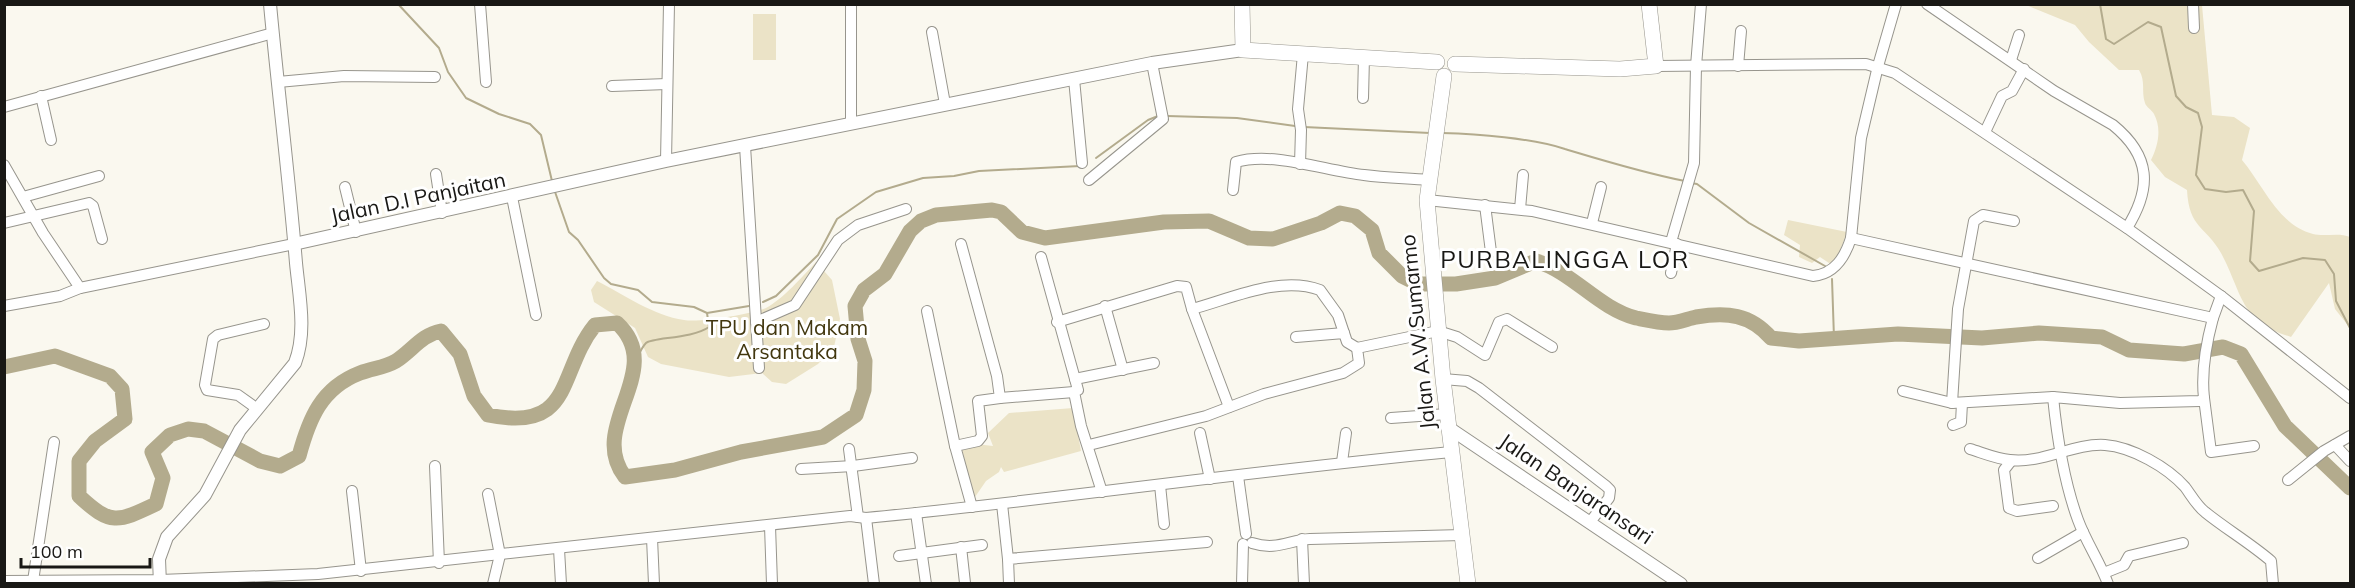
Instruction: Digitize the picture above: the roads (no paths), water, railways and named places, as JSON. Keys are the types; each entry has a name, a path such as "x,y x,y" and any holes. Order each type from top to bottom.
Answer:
{"main road":[{"path":"1242,4 1243,50 1437,62 1445,57 1451,59 1455,64 1620,69 1656,66 1649,4"},
{"path":"1437,62 1437,71 1444,76 1453,73 1455,64"},
{"name":"Jalan A.W.Sumarmo","path":"1444,76 1427,200 1431,266 1443,379 1468,584"}],"street":[{"path":"160,582 159,559 164,543 172,530 205,495 240,430 295,363 300,350 302,333 270,4"},
{"path":"480,4 486,82"},
{"path":"666,161 669,4"},
{"path":"851,4 851,124"},
{"path":"1671,273 1674,243 1694,157 1696,66 1701,4"},
{"path":"1427,200 1521,209 1592,223 1813,276 1831,269 1843,259 1851,238 1861,138 1896,4"},
{"path":"2193,4 2194,28"},
{"path":"1934,6 1989,49 2011,60 2054,91 2113,125 2134,144 2145,184 2144,193 2127,228"},
{"path":"1738,66 1741,31"},
{"path":"932,32 945,104"},
{"path":"4,107 273,33"},
{"path":"2011,60 2019,35"},
{"name":"Jalan D.I Panjaitan","path":"294,244 442,213 666,161 1152,63 1243,50"},
{"path":"1300,164 1298,109 1303,54"},
{"path":"1363,98 1364,57"},
{"path":"1089,180 1163,113 1152,63"},
{"path":"1656,66 1878,66 1895,73 2127,228 2221,296 2350,398"},
{"path":"1985,132 2001,96 2012,92 2024,69"},
{"path":"278,82 344,76 435,77"},
{"path":"1074,79 1083,163"},
{"path":"612,86 668,84"},
{"path":"41,96 51,140"},
{"path":"745,146 759,368"},
{"path":"1233,190 1235,163 1238,161 1300,164 1362,175 1429,180"},
{"path":"4,165 33,218 80,288"},
{"path":"436,174 442,213"},
{"path":"1521,209 1523,175"},
{"path":"23,197 99,176"},
{"path":"345,187 356,232"},
{"path":"1592,223 1600,187"},
{"path":"512,197 536,315"},
{"path":"4,223 33,218 88,203 93,206 102,238"},
{"path":"1485,205 1491,252"},
{"path":"756,319 795,305 826,257 845,235 868,221 906,209"},
{"path":"1953,425 1961,422 1957,403 1957,332 1966,265 1976,218 1986,214 2014,221"},
{"path":"1851,238 2213,318"},
{"path":"4,306 60,296 80,288 294,244"},
{"path":"961,244 997,376 1000,398"},
{"path":"1041,257 1076,379 1077,390 1074,392 1081,426 1089,445 1102,492"},
{"path":"1058,322 1105,306 1180,286 1188,291 1192,309 1229,407"},
{"path":"1192,309 1267,289 1312,288 1320,290 1330,302 1341,320 1347,342 1357,348 1438,331 1457,337 1485,355 1499,322 1507,319 1552,347"},
{"path":"2221,296 2213,318 2205,355 2204,398 2211,452 2254,446"},
{"path":"1105,306 1123,370"},
{"path":"927,311 955,446 972,507"},
{"path":"256,408 238,395 207,390 205,385 213,339 218,335 264,324"},
{"path":"1296,337 1344,333"},
{"path":"1089,445 1206,416 1353,369 1359,363 1357,348"},
{"path":"1076,379 1154,363"},
{"path":"1443,379 1467,381 1479,388 1606,486 1610,490 1610,498 1590,522"},
{"path":"1903,391 1957,403 2053,397 2120,404 2195,402 2204,398"},
{"path":"955,446 978,441 982,436 978,401 1074,392"},
{"path":"2053,397 2073,506 2106,578 2124,565 2129,556 2183,543"},
{"path":"1391,418 1448,421"},
{"name":"Jalan Banjaransari","path":"1448,421 1681,584"},
{"path":"1200,433 1210,479"},
{"path":"1342,462 1346,433"},
{"path":"2288,480 2324,451 2350,436"},
{"path":"33,581 54,442"},
{"path":"1970,449 2011,461 2088,446 2119,447 2163,469 2186,489 2203,510 2248,541 2271,561 2273,584"},
{"path":"2336,446 2350,461"},
{"path":"849,449 874,584"},
{"path":"4,581 59,583 319,579 361,571 500,555 1002,504 1342,462 1451,452"},
{"path":"801,470 912,458"},
{"path":"2011,461 2004,470 2009,508 2017,511 2053,506"},
{"path":"435,466 439,563"},
{"path":"1238,476 1247,540 1242,584"},
{"path":"1160,485 1164,524"},
{"path":"352,491 361,571"},
{"path":"488,494 500,555 493,584"},
{"path":"1002,504 1009,584"},
{"path":"916,513 926,584"},
{"path":"770,526 772,584"},
{"path":"2038,558 2083,532"},
{"path":"1247,540 1265,546 1289,544 1302,539 1462,535"},
{"path":"652,538 654,584"},
{"path":"1302,539 1304,584"},
{"path":"1008,559 1207,542"},
{"path":"899,556 982,545"},
{"path":"960,547 965,582"},
{"path":"559,549 561,584"}],"waterway":[{"path":"398,4 439,48 448,72 466,98 499,114 530,124 541,135 552,181"},
{"path":"2100,4 2106,39 2114,44 2148,22 2161,27 2176,96 2186,107 2198,113 2202,127 2196,175 2205,189 2226,192 2243,190 2254,211 2250,261 2259,271 2303,258 2325,260 2334,274 2336,301 2350,328"},
{"path":"1096,158 1148,120 1158,116"},
{"path":"1167,116 1237,118 1295,126"},
{"path":"1304,127 1430,133"},
{"path":"1442,133 1537,142 1685,181"},
{"path":"763,302 776,296 818,255 837,219 876,192 923,178 954,176 979,171 1080,166"},
{"path":"1691,183 1697,184 1749,223 1825,266"},
{"path":"554,189 569,232 578,240 604,278 611,284 638,290 652,302 694,307 707,313 749,306"},
{"path":"4,367 55,356 110,376 122,389 125,419 95,441 79,461 79,496 99,512 115,518 132,515 156,504 163,478 152,452 170,435 188,429 204,431 260,461 280,466 299,456 312,417 335,387 360,373 396,361 422,339 441,331 460,354 474,396 488,415 516,418 536,415 550,407 560,394 583,343 595,325 617,323 630,341 634,360 632,379 614,438 616,458 625,477 675,470 741,452 823,437 856,415 864,390 865,361 858,339 855,306 864,290 885,274 910,231 921,221 936,215 992,210 1001,212 1022,232 1045,238 1164,222 1209,221 1249,238 1273,239 1321,223 1340,213 1355,216 1372,230 1379,253 1402,276 1418,284 1456,284 1495,278 1536,261 1562,273 1622,313 1657,322 1672,323 1696,317 1728,315 1746,319 1771,338 1799,341 1898,334 1982,338 2039,333 2102,337 2129,350 2184,354 2223,347 2241,354 2285,426 2350,488"},
{"path":"1832,279 1834,338"},
{"path":"637,359 643,346 650,341 693,334 709,327 707,313"}],"district":[{"name":"PURBALINGGA LOR","path":"1565,260"}],"park label":[{"name":"TPU dan Makam Arsantaka","path":"787,340"}]}
